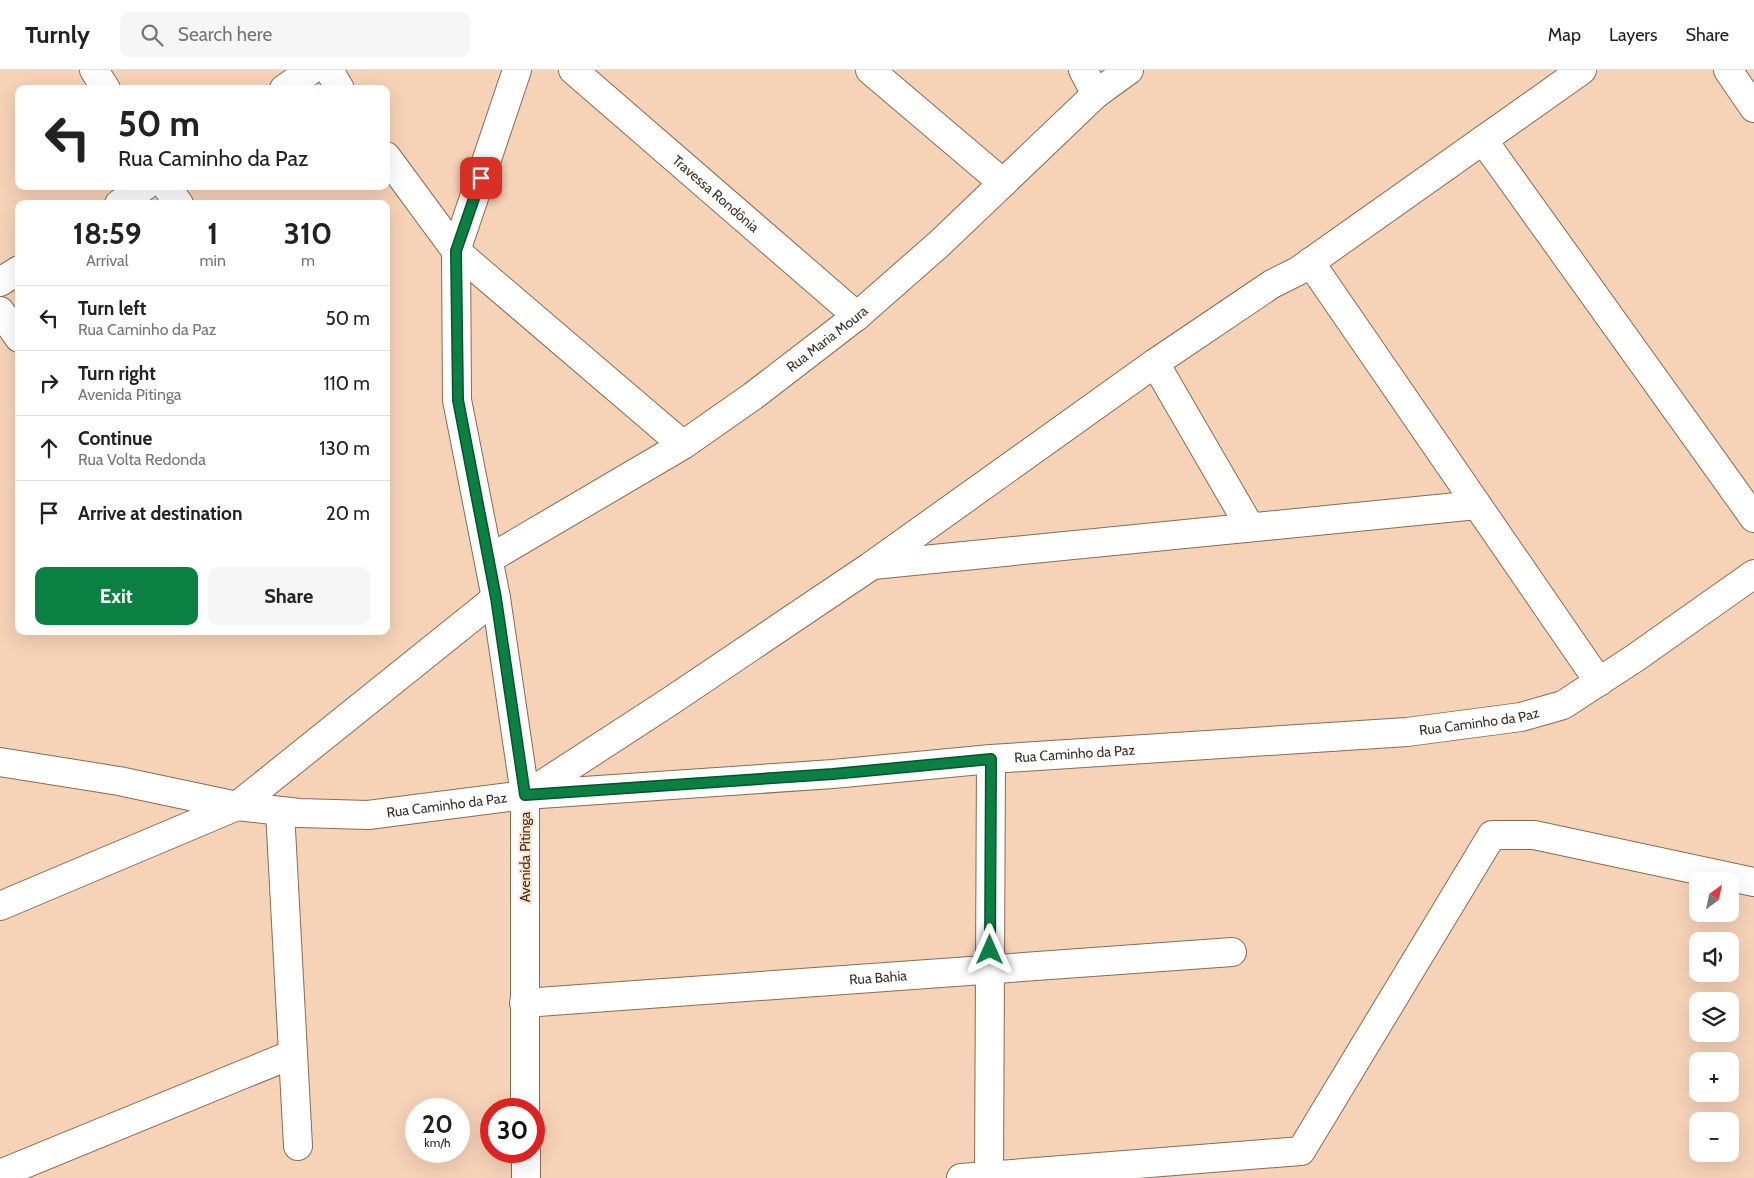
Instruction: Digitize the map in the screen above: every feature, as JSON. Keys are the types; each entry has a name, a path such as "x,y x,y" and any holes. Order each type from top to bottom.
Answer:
{"street":[{"path":"94,70 103,85"},
{"path":"290,85 311,70"},
{"path":"329,70 338,85"},
{"name":"Avenida Pitinga","path":"517,70 456,251 458,400 496,598 525,795 525,1098"},
{"name":"Travessa Rondônia","path":"573,70 858,316"},
{"path":"870,70 1003,184"},
{"path":"1083,70 1096,94"},
{"name":"Rua Maria Moura","path":"489,559 682,445 753,396 858,316 939,244 1096,94 1129,70"},
{"path":"525,795 669,702 871,566 1155,363 1272,284 1310,262 1582,70"},
{"path":"1728,70 1754,108"},
{"path":"1483,140 1754,518"},
{"path":"390,161 456,251 682,445"},
{"path":"125,200 139,190"},
{"path":"1310,262 1599,682"},
{"path":"0,282 15,273"},
{"path":"0,311 15,332"},
{"path":"1155,363 1250,527"},
{"path":"871,566 1477,505"},
{"name":"Rua Caminho da Paz","path":"0,762 119,781 237,806 299,813 368,815 525,795 833,774 991,759 1407,732 1521,717 1563,705 1754,574"},
{"path":"0,906 237,806 496,598"},
{"path":"989,1177 991,759"},
{"path":"280,811 298,1146"},
{"path":"961,1178 1301,1151 1492,835 1534,835 1754,882"},
{"name":"Rua Bahia","path":"524,1003 1232,952"},
{"path":"0,1174 293,1054"},
{"path":"526,1163 526,1178"}],"route":[{"path":"481,178 456,251 458,400 496,598 525,795 833,774 991,759 990,950"}]}
